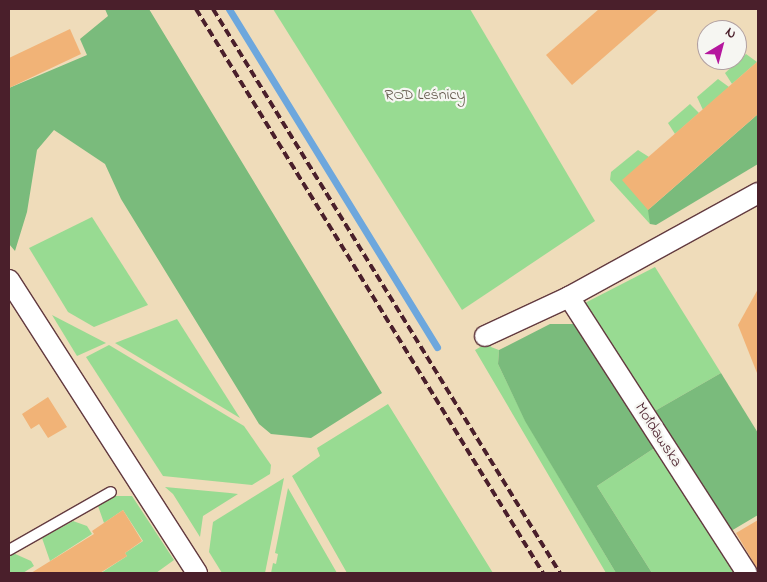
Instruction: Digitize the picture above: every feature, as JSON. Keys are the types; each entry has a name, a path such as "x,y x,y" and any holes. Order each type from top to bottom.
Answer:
{"street":[{"path":"485,336 569,297 758,193"},
{"path":"9,280 197,573"},
{"name":"Mołdawska","path":"569,297 747,573"}],"lane":[{"path":"9,550 112,492"}],"green space":[{"path":"105,9 149,9 382,393 311,438 271,434 259,424 121,199 105,164 54,130 37,150 27,212 15,251 9,244 9,88 87,55 80,39 108,16"},
{"name":"ROD Leśnicy","path":"273,9 470,9 595,221 462,310"},
{"path":"747,55 757,62 732,84 725,73 728,70 747,70"},
{"path":"718,79 729,87 703,110 697,97"},
{"path":"690,104 699,113 675,134 668,123"},
{"path":"758,114 758,164 656,225 650,224 648,210"},
{"path":"638,150 649,157 650,224 610,180 611,172"},
{"path":"92,217 148,305 94,327 68,312 29,248"},
{"path":"655,267 721,373 653,412 583,304"},
{"path":"52,315 106,343 77,356"},
{"path":"177,319 240,418 115,343"},
{"path":"550,324 576,324 656,447 597,486 652,573 616,573 525,421 498,364 499,350"},
{"path":"489,342 491,347 499,350 498,364 525,420 616,573 606,573 475,350"},
{"path":"109,345 244,426 271,465 270,474 252,485 163,476 86,357"},
{"path":"721,373 758,433 758,515 731,531 653,412"},
{"path":"388,404 493,573 347,573 292,476 320,456 317,448"},
{"path":"656,447 737,573 652,573 597,486"},
{"path":"284,478 265,573 222,573 209,552 213,522"},
{"path":"165,487 238,494 203,516 200,537 173,494"},
{"path":"288,488 337,573 271,573 273,563 276,564 278,554 275,553"},
{"path":"115,496 132,496 174,560 156,573 101,573 127,556 125,553 143,541 123,510 104,523 98,506"},
{"path":"73,521 87,526 92,534 50,561 42,538"},
{"path":"13,553 31,561 34,566 23,573 9,573 9,555"}],"building":[{"path":"599,9 659,9 572,85 546,55"},
{"path":"70,29 81,54 9,88 9,58"},
{"path":"758,61 758,114 648,210 622,180"},
{"path":"758,289 758,373 757,373 738,325"},
{"path":"48,397 67,427 48,438 39,424 31,429 22,414"},
{"path":"123,510 142,541 125,553 127,556 100,573 31,573 94,534 92,531"},
{"path":"758,520 758,570 736,533"}],"waterway":[{"path":"229,9 437,347"}],"railway":[{"path":"196,9 543,573"},
{"path":"213,9 560,573"}]}
